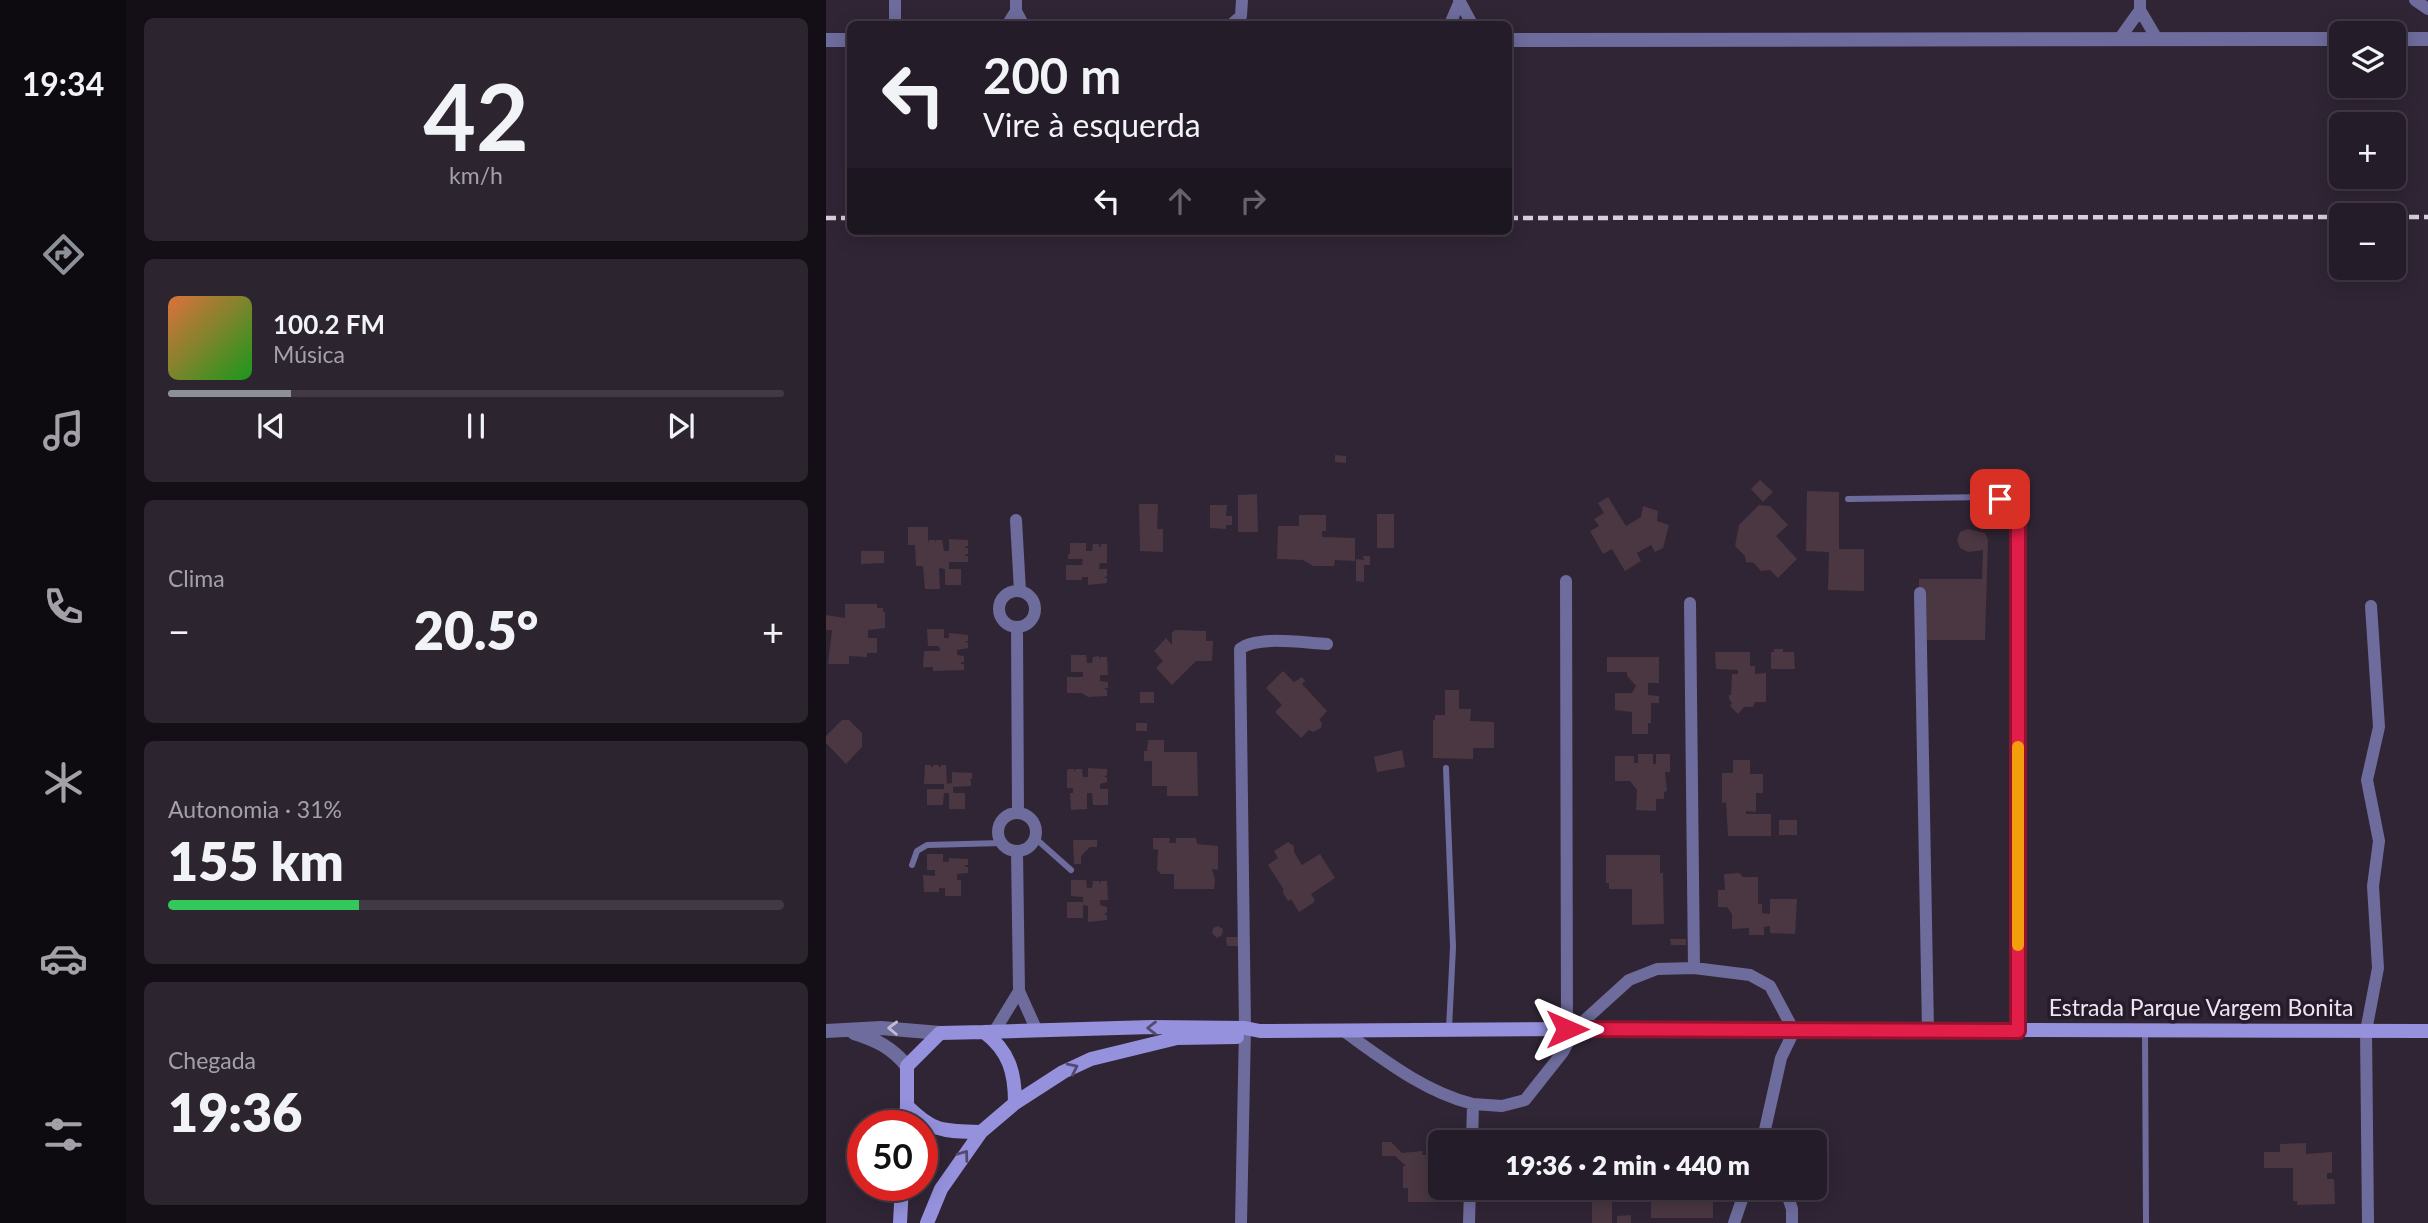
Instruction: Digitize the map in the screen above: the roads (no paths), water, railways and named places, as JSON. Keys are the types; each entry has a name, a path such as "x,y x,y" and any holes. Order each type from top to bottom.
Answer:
{"main road":[{"name":"Estrada Parque Vargem Bonita","path":"989,1032 1152,1027 1245,1033"},
{"name":"Estrada Parque Vargem Bonita","path":"1014,1103 1063,1072 1091,1059 1177,1038 1260,1031 2428,1031"},
{"path":"907,1110 907,1066 940,1032 989,1032 1006,1053 1015,1082 1014,1103 981,1132 941,1189 927,1223"},
{"path":"907,1106 930,1126 942,1130 981,1132"},
{"path":"900,1223 901,1201"}],"street":[{"path":"895,0 895,21"},
{"path":"1241,21 1242,0"},
{"path":"2415,0 2428,9"},
{"path":"1451,21 1459,2"},
{"path":"1459,2 1470,21"},
{"path":"2120,38 2140,5"},
{"path":"2140,5 2157,39"},
{"path":"1512,40 2329,39"},
{"path":"2406,39 2428,39"},
{"path":"826,40 847,40"},
{"path":"1016,520 1020,591"},
{"path":"1345,1031 1384,1060 1449,1098 1473,1104 1502,1106 1525,1100 1563,1052 1571,1029 1566,581"},
{"path":"1020,591 1030,597 1035,607 1032,619 1017,627 1005,623 999,611 1002,598 1020,591"},
{"path":"1920,593 1928,1031"},
{"path":"1690,603 1693,968"},
{"path":"2368,1223 2366,1031 2378,968 2373,886 2379,841 2367,780 2379,727 2371,606"},
{"path":"1017,627 1018,813"},
{"path":"1241,1223 1245,1033 1240,649 1247,643 1259,642 1327,644"},
{"path":"1018,813 1033,821 1035,838 1028,848 1012,850 1002,843 1000,826 1007,817 1018,813"},
{"path":"1017,851 1019,991 1037,1031"},
{"path":"1571,1029 1629,980 1657,968 1693,968 1750,975 1770,986 1794,1031 1781,1058 1766,1130"},
{"path":"989,1032 1019,991"},
{"path":"826,1031 881,1028 940,1032"},
{"path":"846,1031 884,1044 907,1066"},
{"path":"1472,1130 1473,1104"},
{"path":"1469,1223 1470,1200"},
{"path":"1734,1223 1742,1200"},
{"path":"1789,1200 1792,1223"}],"lane":[{"path":"1848,499 1989,497 2007,503 2017,516 2018,1031"},
{"path":"1446,768 1454,947 1449,1030"},
{"path":"1035,838 1071,870"},
{"path":"912,865 917,851 928,845 1002,843"},
{"path":"2145,1030 2146,1223"}],"railway":[{"path":"1512,218 2329,217"},
{"path":"2406,217 2428,217"},
{"path":"826,218 847,218"}]}
